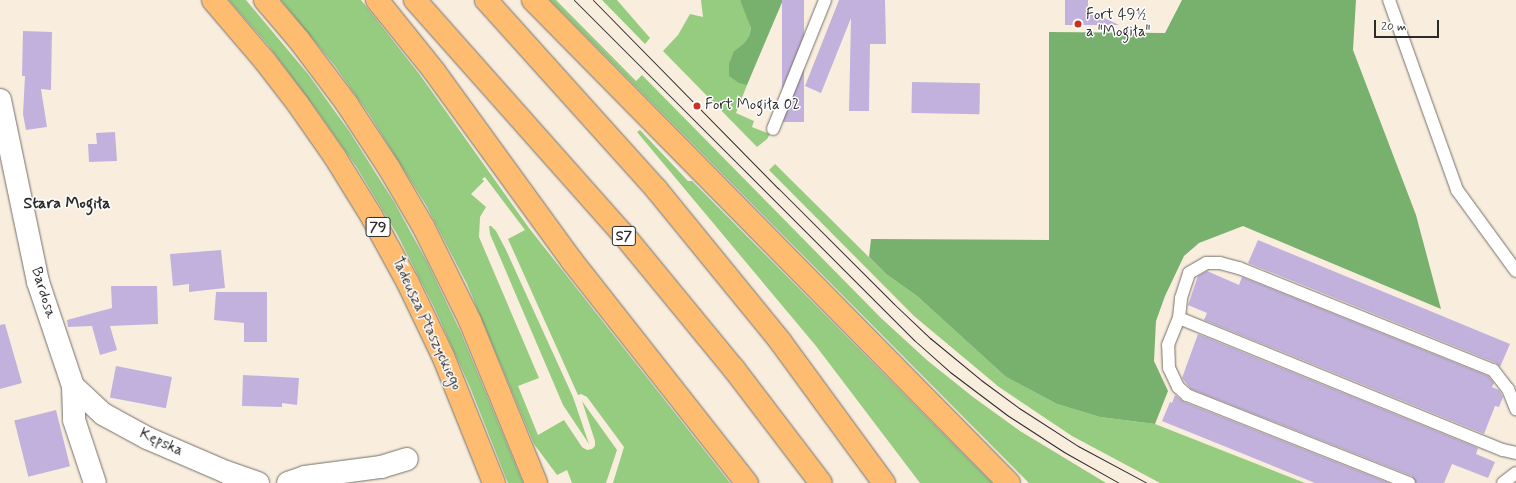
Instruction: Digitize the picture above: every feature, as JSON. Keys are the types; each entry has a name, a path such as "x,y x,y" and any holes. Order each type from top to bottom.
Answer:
{"main road":[{"name":"Tadeusza Ptaszyckiego","path":"213,0 298,104 335,157 372,217 408,283 440,349 494,483"},
{"name":"79","path":"265,0 303,46 347,104 389,168 424,228 470,321 536,483"},
{"path":"377,0 434,72 572,261 747,483"},
{"name":"S7","path":"415,0 623,234 734,369 821,483"},
{"path":"486,0 657,190 780,341 884,483"},
{"path":"533,0 1009,483"}],"street":[{"name":"Bardosa","path":"0,100 38,282 73,386 74,420 95,483"},
{"name":"Kępska","path":"73,386 103,414 147,438 226,472 258,483"},
{"path":"288,483 305,477 380,467 407,459"}],"lane":[{"path":"773,129 825,0"},
{"path":"1389,0 1457,190 1516,271"},
{"path":"1409,483 1187,395 1178,386 1169,368 1168,345 1179,318 1181,298 1189,273 1206,263 1239,268 1493,370 1508,389 1516,409"},
{"path":"1179,318 1504,450 1516,453"},
{"path":"1503,483 1516,473"}],"green space":[{"path":"229,0 246,0 308,74 349,131 394,202 427,262 461,333 523,483 508,483 470,387 434,307 397,234 356,166 314,106 268,45"},
{"path":"281,0 361,0 420,75 529,228 730,483 613,483 624,447 587,397 581,394 578,395 508,239 525,230 485,177 482,179 484,181 471,194 486,207 480,217 479,237 539,378 518,386 538,435 564,420 582,447 587,450 592,449 595,446 595,441 582,401 617,450 606,483 572,483 567,470 557,475 534,444 467,284 426,205 369,114 335,66"},
{"path":"550,0 556,0 636,81 642,75 881,318 928,361 973,397 1020,431 1106,483 1029,483"},
{"path":"602,0 617,0 650,38 645,44"},
{"path":"701,0 740,0 750,22 751,28 749,36 744,43 734,51 747,85 736,113 754,121 752,127 770,134 767,139 757,147 663,51 678,35 690,14 703,17"},
{"path":"740,0 783,0 747,85 739,83 729,76 729,64 734,51 744,43 749,36 751,28"},
{"path":"1182,0 1356,0 1353,50 1416,215 1441,309 1243,226 1199,243 1184,256 1165,296 1156,321 1154,361 1168,391 1155,424 1100,417 1057,404 1006,377 917,296 886,274 869,257 871,239 1049,240 1049,32 1165,33"},
{"path":"640,130 688,181 692,181 992,483 920,483 816,346 637,132"},
{"path":"775,164 886,274 917,296 1006,377 1057,404 1100,417 1155,424 1305,483 1160,483 1072,436 999,387 914,316 769,170"},
{"path":"489,226 496,231 506,250 573,397 589,444 563,405 490,234"}],"building":[{"path":"782,0 804,0 804,122 782,122"},
{"path":"839,0 885,0 886,44 870,44 869,111 849,111 851,18 821,93 805,86"},
{"name":"Fort 49½ a \"Mogiła\"","path":"1065,0 1088,0 1088,10 1119,25 1065,25"},
{"path":"23,31 52,32 51,90 41,89 47,127 26,130 23,114 25,76 22,76"},
{"path":"912,82 980,83 979,114 911,113"},
{"path":"115,132 117,161 89,162 88,144 97,144 96,133"},
{"path":"1258,240 1510,344 1500,367 1496,363 1248,263"},
{"path":"221,250 225,288 189,292 189,284 173,286 170,254"},
{"path":"1207,271 1239,285 1242,277 1488,376 1494,383 1492,387 1499,390 1503,397 1499,407 1495,406 1484,434 1204,320 1207,313 1188,305 1198,276"},
{"path":"111,286 157,286 158,324 110,326 117,350 100,355 92,326 68,327 67,320 112,308"},
{"path":"216,292 267,292 267,342 244,342 244,323 214,320"},
{"path":"5,324 22,383 0,389 0,325"},
{"path":"1198,334 1478,448 1476,454 1495,462 1488,478 1452,464 1444,483 1416,483 1412,476 1191,389 1182,378"},
{"path":"116,366 172,377 166,408 110,397"},
{"path":"243,375 299,378 297,405 282,403 282,407 242,406"},
{"path":"1175,395 1184,402 1389,483 1315,483 1162,421 1170,402 1172,403"},
{"path":"56,410 70,466 28,477 14,420"}],"tram line":[{"path":"574,0 914,340 950,372 1007,415 1064,452 1119,483"},
{"path":"593,0 778,188 930,338 981,380 1019,408 1078,446 1147,483"}],"place":[{"name":"Fort 49½ a \"Mogiła\"","path":"1078,24"},
{"name":"Fort Mogiła 02","path":"697,106"}],"district":[{"name":"Stara Mogiła","path":"67,204"}]}
